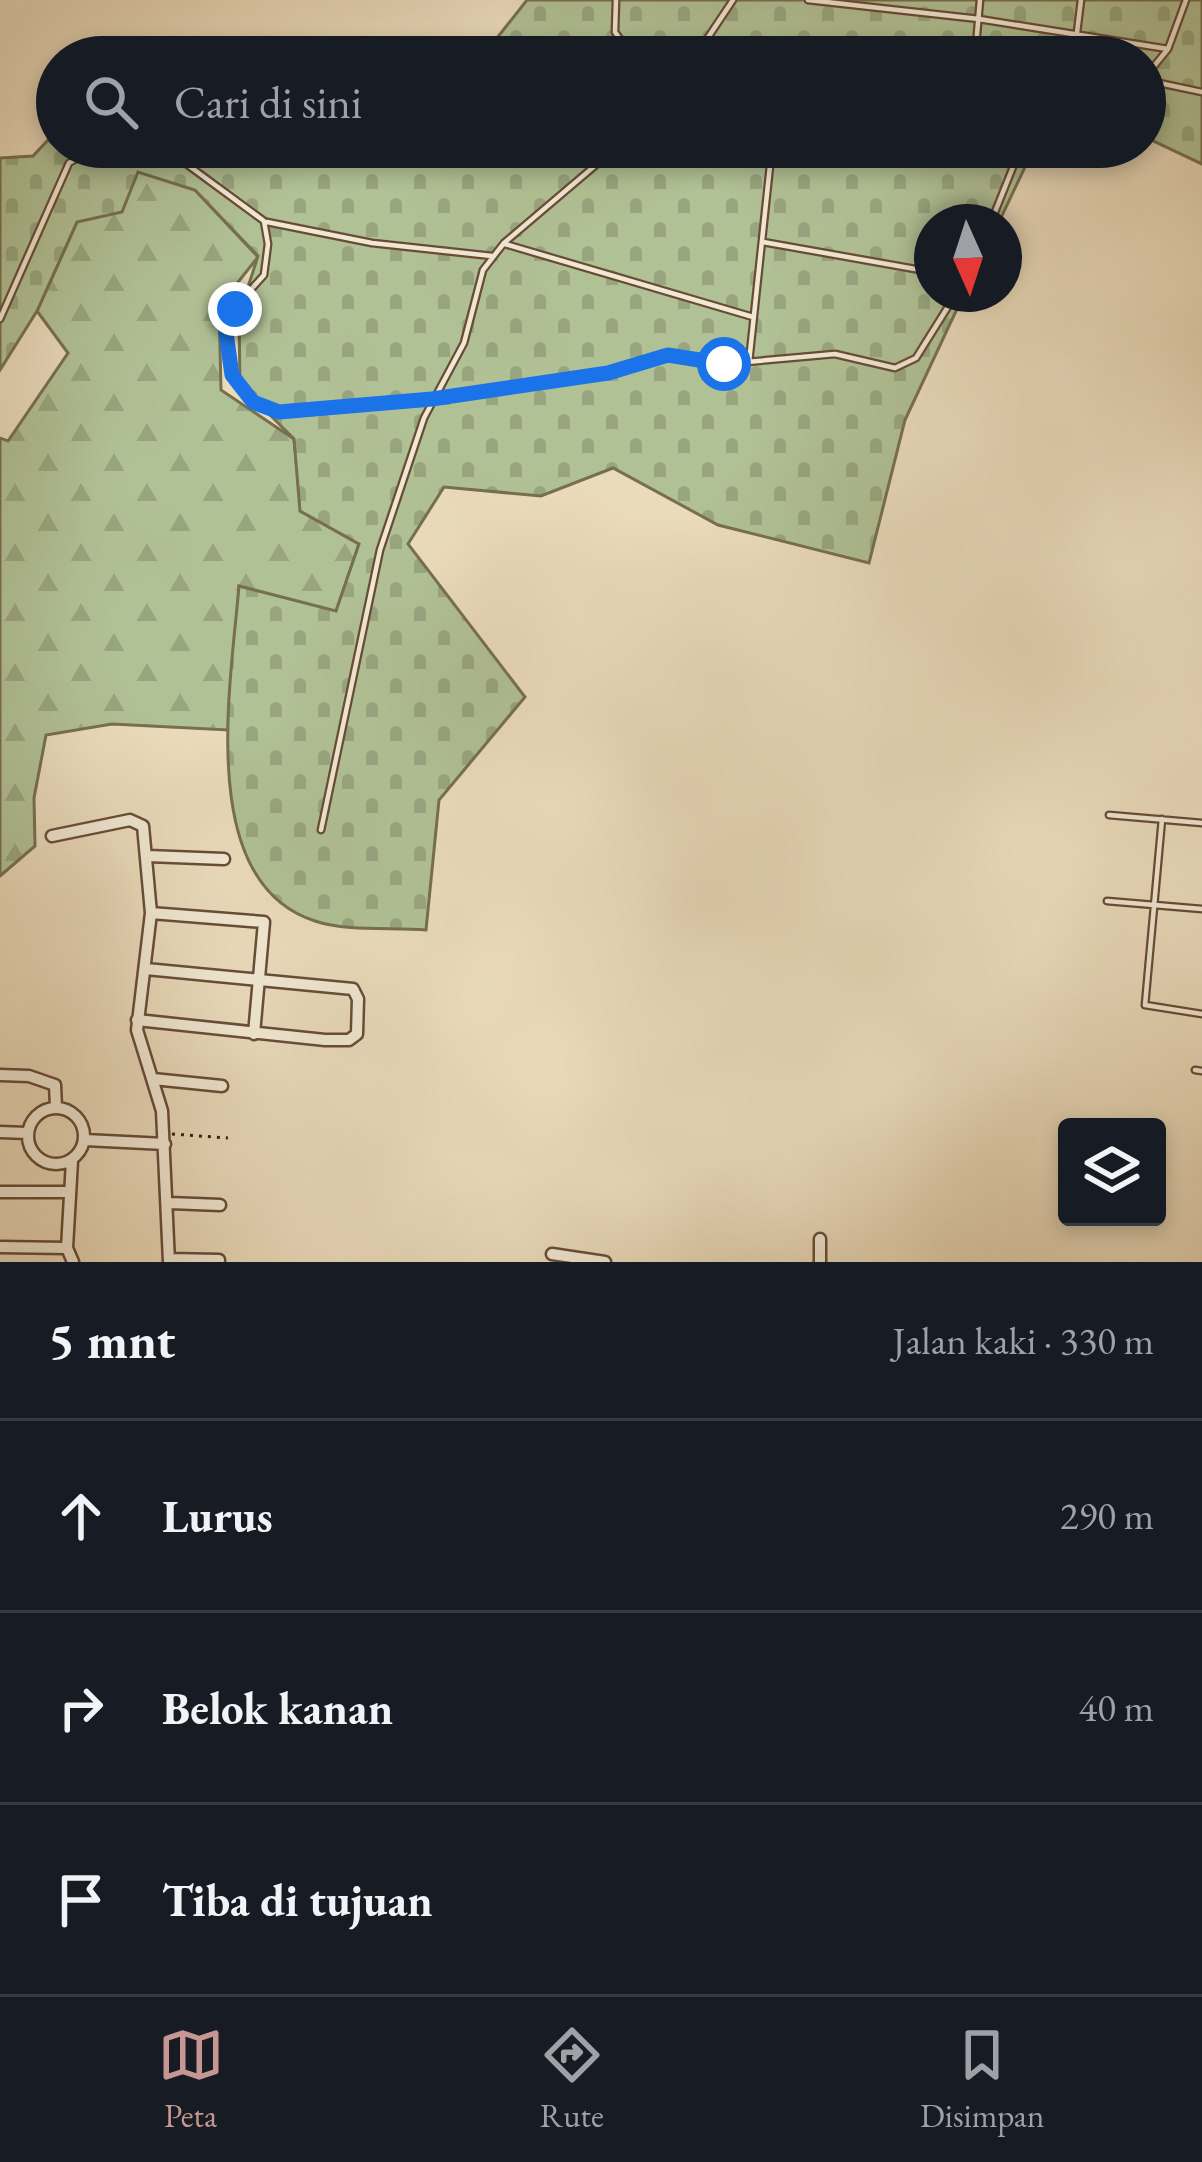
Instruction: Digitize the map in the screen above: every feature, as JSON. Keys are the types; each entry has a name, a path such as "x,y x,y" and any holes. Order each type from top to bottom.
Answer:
{"street":[{"path":"52,836 136,820 143,826 151,913 138,1042 153,1079 164,1138 169,1261 220,1260"},
{"path":"148,856 224,860"},
{"path":"151,913 264,922 254,1034"},
{"path":"137,1020 349,1040 358,1028 353,989 146,969"},
{"path":"0,1075 29,1076 55,1085 56,1107"},
{"path":"153,1079 222,1086"},
{"path":"27,1133 43,1111 56,1107 78,1117 85,1140"},
{"path":"0,1132 27,1133"},
{"path":"27,1133 36,1156 46,1163 71,1161"},
{"path":"85,1140 164,1138"},
{"path":"73,1262 67,1248 71,1161 85,1140"},
{"path":"0,1192 70,1192"},
{"path":"170,1203 220,1205"},
{"path":"820,1239 820,1262"},
{"path":"0,1247 67,1248"},
{"path":"552,1254 605,1262"}],"lane":[{"path":"616,0 618,36"},
{"path":"708,36 733,0"},
{"path":"808,0 979,19 1071,36"},
{"path":"977,36 980,0"},
{"path":"1076,36 1081,0"},
{"path":"1166,52 1186,0"},
{"path":"1166,83 1202,92"},
{"path":"0,319 67,168"},
{"path":"192,168 264,221 372,243 492,256"},
{"path":"321,830 380,550 432,399 460,354 483,270 504,243 592,168"},
{"path":"749,362 770,168"},
{"path":"998,204 1013,168"},
{"path":"264,221 268,244 264,275 227,316 225,326 232,375 244,394 279,412 432,399 608,373 668,355 713,363 818,353 884,368 908,365 944,312"},
{"path":"763,242 914,269"},
{"path":"504,243 753,317"},
{"path":"1108,814 1202,823"},
{"path":"1162,820 1145,1005 1202,1014"},
{"path":"1107,902 1202,909"}],"path":[{"path":"164,1138 229,1138"}],"green space":[{"path":"527,0 1202,0 1202,164 1166,147 1166,36 499,36"},
{"path":"36,153 36,168 1025,168 1008,204 914,204 914,312 956,312 905,420 869,563 718,525 613,468 541,496 444,487 408,544 525,697 439,800 426,930 328,924 277,900 251,866 236,824 228,725 239,586 336,611 359,544 300,511 294,439 240,385 239,315 258,256 195,190 138,172 122,212 77,222 37,311 0,370 0,158"},
{"path":"138,171 195,190 258,257 219,306 221,390 294,439 301,511 359,544 336,612 239,587 228,730 112,724 46,735 34,798 35,846 0,876 0,438 8,441 68,353 37,311 77,222"}],"route":[{"path":"235,309 225,326 232,375 253,402 279,412 432,399 608,373 676,354 724,364"}]}
